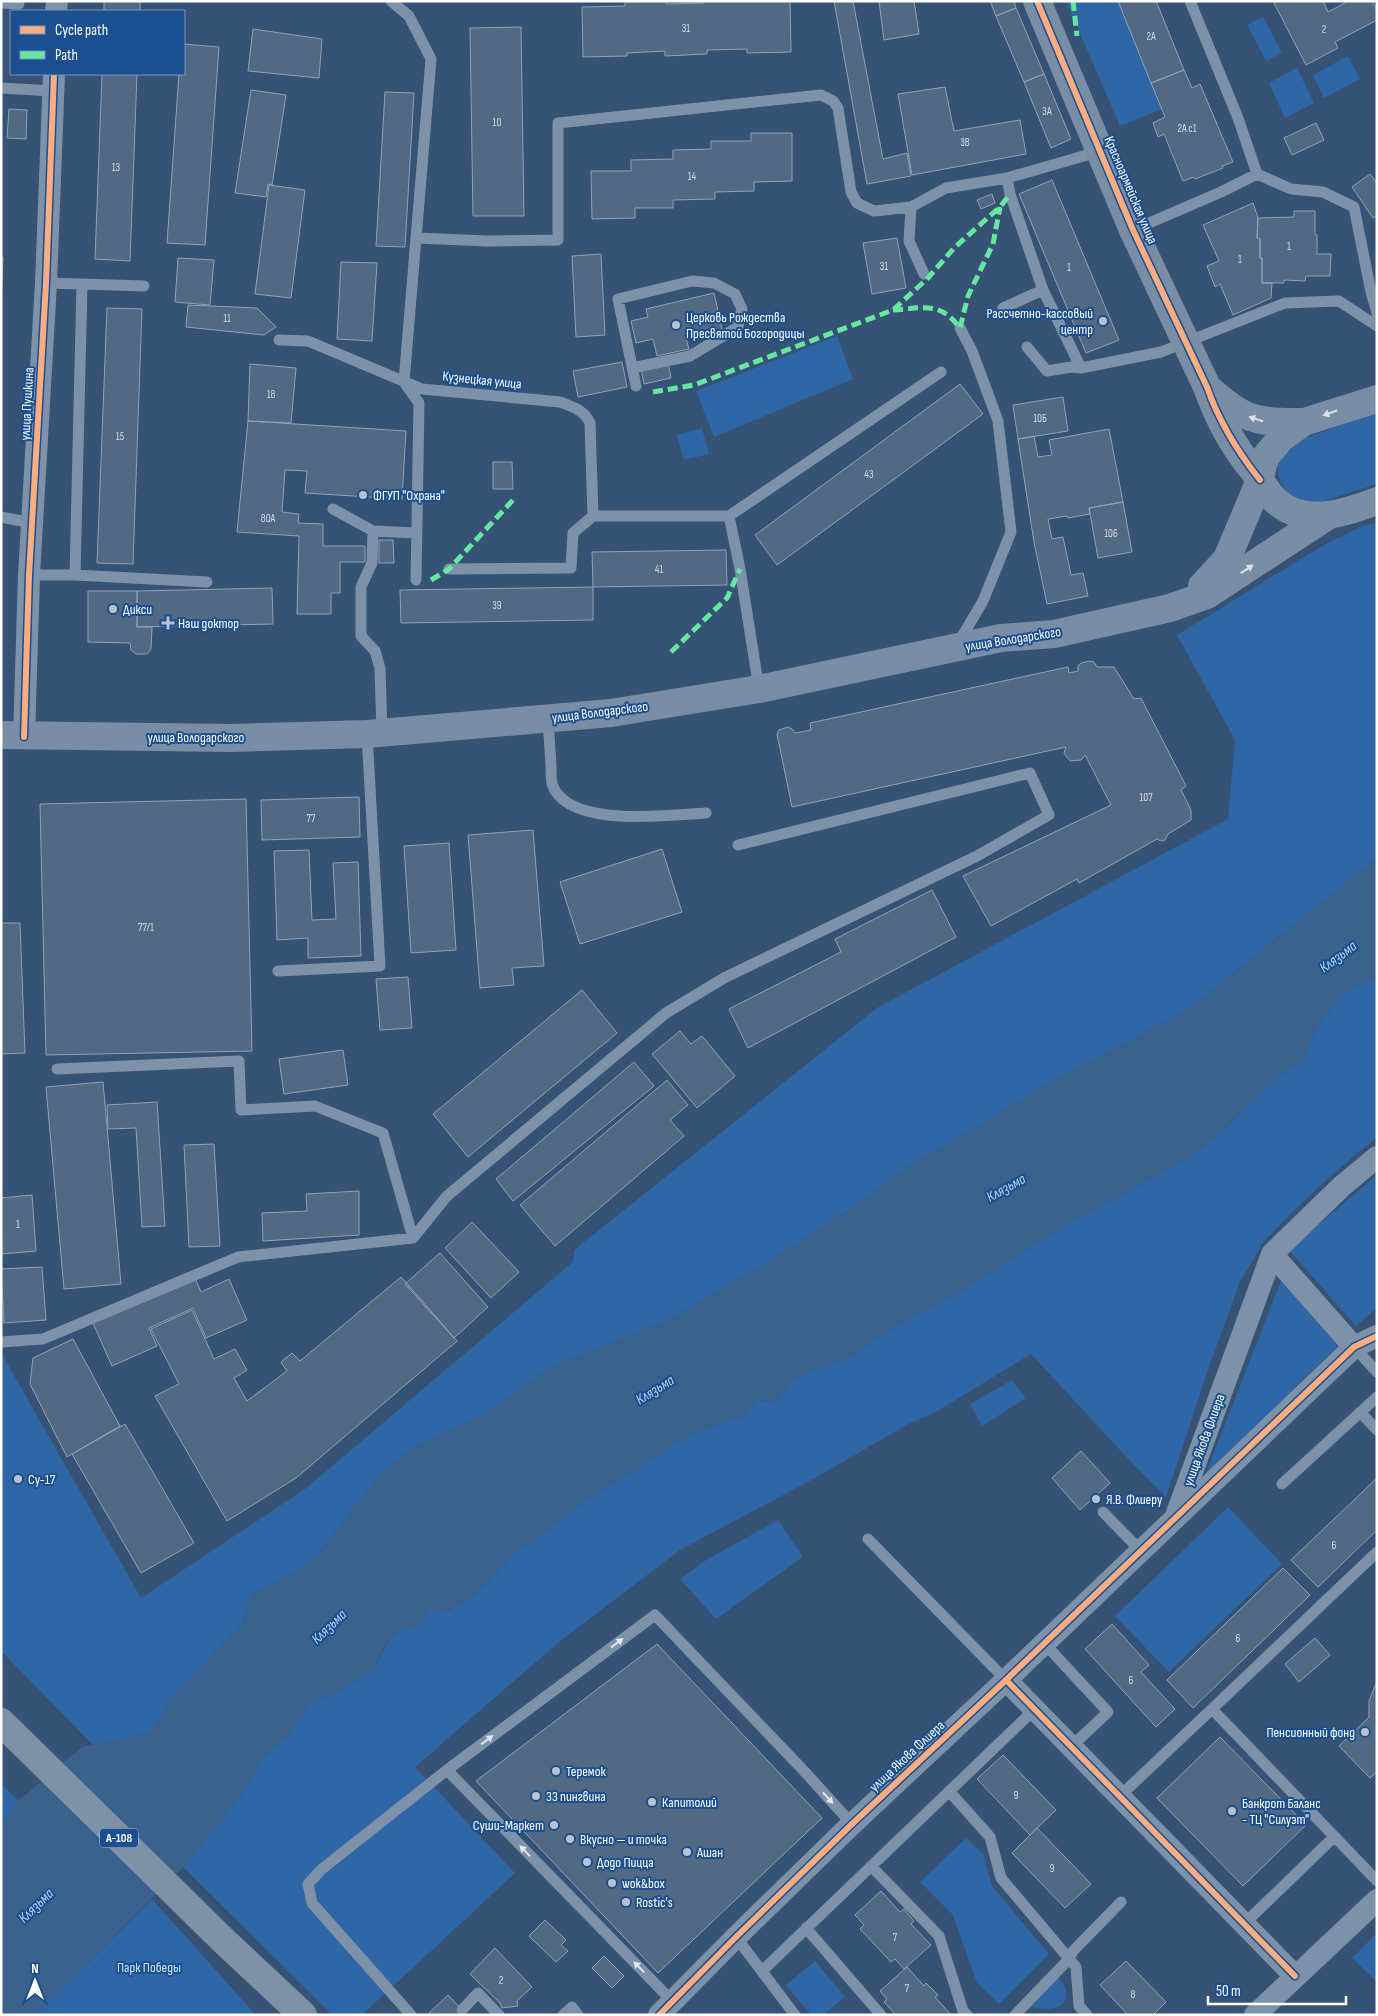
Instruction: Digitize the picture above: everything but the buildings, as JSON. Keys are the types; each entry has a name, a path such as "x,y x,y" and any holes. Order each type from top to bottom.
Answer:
{"highway":[{"name":"А-108","path":"7,1728 225,1942 303,2015"}],"main road":[{"name":"Красноармейская улица","path":"1037,1 1133,230 1225,430 1266,491 1283,507 1309,516 1329,515"},
{"path":"1206,387 1225,404 1259,421 1271,423 1304,422 1377,398"},
{"path":"1189,600 1227,559 1260,480 1267,455 1281,438 1304,422"},
{"path":"1329,515 1377,501"},
{"name":"улица Володарского","path":"12,736 232,738 375,733 611,713 759,689 1001,638 1054,634 1170,608 1207,595 1329,515"}],"street":[{"name":"улица Пушкина","path":"12,736 30,575 46,283 53,83"},
{"path":"1354,1348 1272,1254 1342,1186 1377,1156"},
{"name":"улица Якова Флиера","path":"666,2008 852,1824 1175,1519 1272,1254"},
{"path":"1175,1519 1354,1348 1377,1336"},
{"path":"1006,1680 1295,1976"},
{"path":"1255,2015 1377,1900"}],"lane":[{"path":"391,1 409,16 431,59 404,382 419,403 416,580"},
{"path":"1190,1 1238,118 1257,174 1292,189 1323,192 1354,207 1377,313"},
{"path":"1,3 19,4"},
{"path":"1,88 53,83"},
{"path":"417,238 487,241 558,240 558,123 821,95 833,101 838,108 851,192 857,203 874,211 911,207 946,188 1007,178 1101,151"},
{"path":"1133,230 1221,192 1257,174"},
{"path":"1007,178 1010,194 1043,290 1081,368"},
{"path":"911,207 909,241 924,274"},
{"path":"632,368 690,356 738,327 742,309 735,294 714,283 692,281 618,299 632,368 636,386"},
{"path":"46,283 144,286"},
{"path":"74,575 82,284"},
{"path":"1003,308 1043,290"},
{"path":"1026,347 1047,372 1071,367 1081,368 1161,352 1286,303 1339,301 1377,326"},
{"path":"955,648 983,601 1011,532 998,421 972,351 960,328"},
{"name":"Кузнецкая улица","path":"279,340 308,341 422,389 560,402 586,414 590,423 593,516"},
{"path":"449,569 571,568 573,533 593,516 729,516 941,372"},
{"path":"333,509 373,531 416,533"},
{"path":"729,516 740,569 759,689"},
{"path":"1,518 32,523"},
{"path":"278,970 380,966 375,733 380,668 374,651 362,636 361,587 372,563 373,531"},
{"path":"30,575 74,575 207,582"},
{"path":"548,718 552,784 559,794 573,806 594,814 612,816 674,816 706,813"},
{"path":"1,1342 43,1339 238,1257 413,1238 447,1196 666,1013 724,978 977,856 1049,815 1030,773 738,845"},
{"path":"57,1069 239,1061 241,1110 315,1106 383,1133 413,1238"},
{"path":"1354,1348 1377,1372"},
{"path":"1282,1484 1377,1397"},
{"path":"1360,1412 1377,1430"},
{"path":"1103,1512 1141,1551"},
{"path":"868,1539 1006,1680"},
{"path":"1120,1796 1377,1552"},
{"path":"411,2015 312,1903 308,1884 322,1869 447,1770 655,1615 852,1824"},
{"path":"1044,1642 1108,1712 1071,1747"},
{"path":"1212,1709 1377,1880"},
{"path":"762,1971 1035,1710"},
{"path":"447,1770 666,2008"},
{"path":"949,1791 990,1836 1001,1878 1076,1967 1079,2006 1087,2015"},
{"path":"1244,1924 1334,1837"},
{"path":"871,1866 939,1936 963,2011 966,2015"},
{"path":"1016,2015 1069,1959 1073,1951 1121,1902"},
{"path":"806,1928 881,2015"},
{"path":"736,1937 795,2015"},
{"path":"462,2010 478,1993 499,2015"},
{"path":"564,2015 572,2007 578,2015"}],"green space":[{"path":"1066,1 1118,1 1162,109 1120,126"},
{"path":"1263,17 1282,53 1266,61 1247,25"},
{"path":"1348,56 1360,79 1324,98 1313,75"},
{"path":"1297,68 1314,103 1285,118 1269,83"},
{"path":"837,336 853,379 714,437 696,391"},
{"path":"1377,414 1377,484 1318,503 1293,501 1278,474 1278,463 1283,454 1291,447 1314,435"},
{"path":"702,428 709,454 684,460 677,435"},
{"path":"1377,522 1377,858 1184,1013 1057,1078 964,1135 912,1163 870,1196 791,1248 669,1320 549,1368 483,1416 415,1446 381,1473 317,1556 288,1577 252,1594 242,1625 169,1700 163,1717 147,1734 93,1745 1,1651 1,1356 3,1356 141,1598 305,1489 573,1262 574,1250 877,1008 1228,819 1235,740 1177,635 1327,543 1360,527"},
{"path":"1377,978 1377,1137 1293,1211 1263,1243 1240,1282 1210,1364 1166,1497 1031,1354 934,1413 908,1424 817,1477 680,1550 559,1642 415,1767 515,1873 362,2015 332,2015 183,1867 240,1797 264,1757 287,1737 309,1705 362,1678 377,1665 384,1648 394,1634 403,1629 419,1627 428,1610 448,1610 472,1598 521,1546 530,1543 587,1500 689,1435 745,1415 758,1400 776,1401 795,1378 855,1355 880,1335 951,1297 1061,1228 1192,1156 1229,1124 1274,1080 1303,1060 1316,1028 1343,994 1360,984"},
{"path":"1377,1175 1377,1308 1356,1326 1289,1250"},
{"path":"1281,1281 1338,1346 1204,1478"},
{"path":"1012,1380 1026,1398 982,1426 970,1404"},
{"path":"1228,1507 1282,1564 1169,1672 1115,1616"},
{"path":"778,1520 803,1557 716,1619 680,1579 706,1560"},
{"path":"1,1783 18,1801 1,1827"},
{"path":"966,1838 983,1854 992,1886 1049,1954 999,2004 977,1983 953,1915 920,1882"},
{"name":"Парк Победы","path":"152,1899 256,2015 35,2015"},
{"path":"1377,1934 1377,1982 1352,1958"},
{"path":"815,1961 845,1997 823,2015 811,2015 786,1985"},
{"path":"1058,1977 1066,1993 1062,2005 1048,2009 1031,2006"}],"water":[{"name":"Клязьма","path":"1377,858 1377,978 1360,984 1343,994 1316,1028 1303,1060 1274,1080 1229,1124 1192,1156 1061,1228 951,1297 880,1335 855,1355 795,1378 776,1401 758,1400 745,1415 689,1435 587,1500 530,1543 521,1546 472,1598 447,1610 428,1610 419,1627 403,1629 394,1634 383,1648 377,1665 362,1678 309,1705 287,1737 264,1757 240,1797 183,1867 35,2015 1,2015 1,1827 18,1801 82,1747 147,1734 163,1717 169,1700 242,1625 252,1594 288,1577 317,1556 381,1473 415,1446 483,1416 549,1368 669,1320 791,1248 870,1196 912,1163 964,1135 1057,1078 1184,1013"}],"marked path":[{"path":"1073,1 1077,36"},
{"path":"653,392 694,385 893,310 928,278 954,248 1000,207 1010,194"},
{"path":"893,310 931,308 953,319 960,328 968,296 993,244 1000,207"},
{"path":"431,580 449,569 513,500"},
{"path":"671,652 727,598 740,569"}],"cycle path":[{"path":"1037,1 1133,230 1217,412 1236,447 1260,480"},
{"path":"24,737 29,575 46,283 54,75"},
{"path":"659,2015 852,1824 1006,1680 1354,1347 1377,1336"},
{"path":"1006,1680 1295,1976"}],"place":[{"name":"Рассчетно-кассовый центр","path":"1103,321"},
{"name":"Церковь Рождества Пресвятой Богородицы","path":"676,325"},
{"name":"ФГУП \"Охрана\"","path":"363,495"},
{"name":"Дикси","path":"113,609"},
{"name":"Наш доктор","path":"168,623"},
{"name":"Су-17","path":"18,1479"},
{"name":"Я.В. Флиеру","path":"1096,1499"},
{"name":"Пенсионный фонд","path":"1365,1732"},
{"name":"Теремок","path":"556,1771"},
{"name":"33 пингвина","path":"536,1796"},
{"name":"Капитолий","path":"652,1802"},
{"name":"Банкрот Баланс - ТЦ \"Силуэт\"","path":"1232,1811"},
{"name":"Суши-Маркет","path":"554,1825"},
{"name":"Вкусно — и точка","path":"570,1839"},
{"name":"Ашан","path":"687,1852"},
{"name":"Додо Пицца","path":"587,1862"},
{"name":"wok&box","path":"612,1883"},
{"name":"Rostic's","path":"626,1902"}]}
